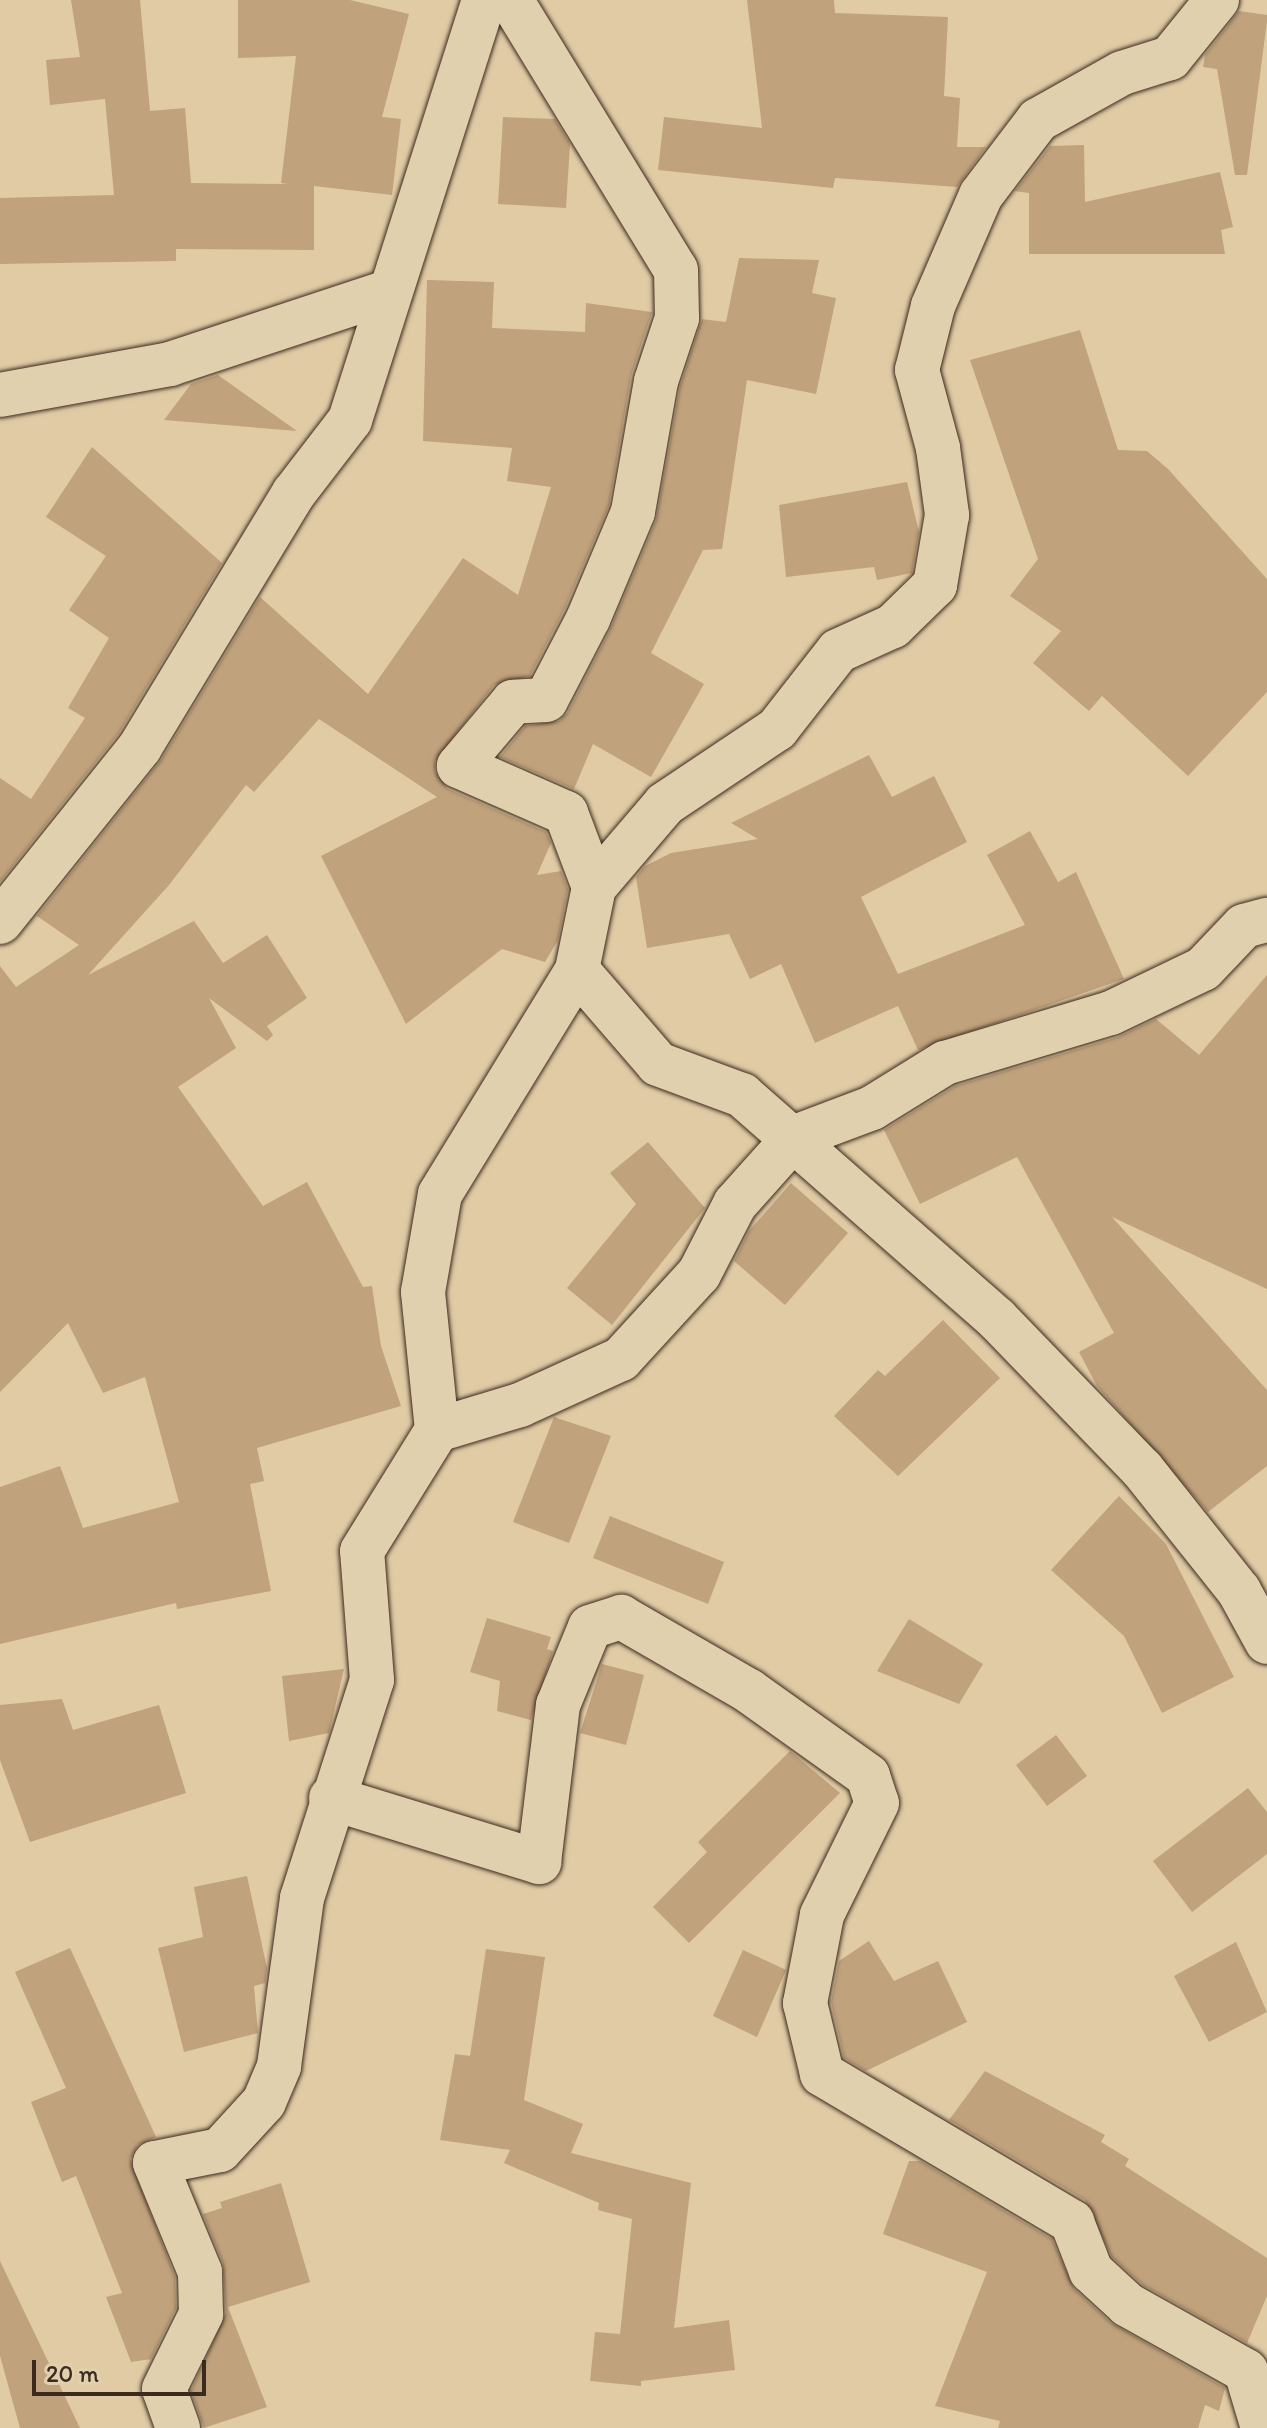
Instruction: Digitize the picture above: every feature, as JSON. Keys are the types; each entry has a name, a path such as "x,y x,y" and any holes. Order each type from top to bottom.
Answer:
{"street":[{"path":"0,922 140,747 294,493 350,420 388,292 484,0"},
{"path":"511,0 676,270 677,318 656,381 633,512 588,619 546,700 513,702 459,766 566,813 594,887"},
{"path":"178,2428 164,2389 201,2314 200,2272 155,2163 220,2150 264,2102 279,2066 302,1898 331,1798 372,1680 362,1551 437,1430 423,1292 440,1194 577,970 594,887 665,804 777,729 838,651 893,626 935,585 947,515 938,448 917,370 933,306 981,195 1038,120 1122,73 1170,58 1217,0"},
{"path":"0,395 170,364 388,292"},
{"path":"437,1430 520,1405 621,1359 699,1274 735,1204 795,1137 872,1108 945,1063 1111,1013 1203,969 1244,926 1267,920"},
{"path":"577,970 658,1064 742,1095 795,1137 997,1319 1142,1469 1239,1591 1267,1642"},
{"path":"331,1798 539,1862 558,1705 590,1627 621,1617 749,1691 868,1776 877,1803 819,1930 805,2003 822,2074 1072,2222 1091,2271 1128,2305 1246,2371 1266,2428"}],"building":[{"path":"71,0 140,0 150,111 185,108 191,183 288,184 281,183 296,56 238,58 238,0 350,0 409,14 382,117 401,119 392,195 314,186 314,250 176,249 176,261 0,264 0,198 114,195 105,99 50,105 46,60 80,57"},
{"path":"747,0 834,0 835,13 948,17 944,96 960,98 957,147 986,147 957,187 835,178 833,188 658,170 664,117 762,128"},
{"path":"1239,11 1267,15 1247,175 1235,175 1217,69 1203,67 1205,55"},
{"path":"503,117 555,119 570,144 566,208 498,204"},
{"path":"1084,145 1085,202 1220,172 1233,227 1221,230 1225,254 1029,254 1029,193 1015,191 1050,146"},
{"path":"739,258 819,260 812,293 836,298 816,394 747,380 722,549 703,550 651,653 704,684 651,777 593,744 574,789 500,757 525,726 559,721 568,712 610,630 656,521 680,387 702,319 726,322"},
{"path":"427,280 494,282 492,328 585,332 586,303 652,312 631,376 609,505 565,608 530,676 494,685 435,761 435,772 448,789 546,832 551,843 537,875 561,871 568,889 558,940 545,962 502,949 406,1024 321,856 437,797 319,719 254,792 246,785 169,885 88,975 194,921 223,963 267,935 307,998 267,1026 273,1035 267,1041 209,998 236,1048 178,1087 263,1206 307,1182 363,1287 372,1286 381,1346 401,1406 257,1448 264,1481 250,1484 271,1591 177,1609 176,1603 0,1644 0,1487 60,1466 83,1528 179,1502 145,1377 103,1393 68,1323 0,1392 0,966 16,987 79,945 37,916 161,760 260,597 368,694 463,558 518,595 551,487 507,481 512,448 423,441"},
{"path":"1080,330 1118,450 1147,451 1168,469 1267,579 1267,692 1188,776 1102,696 1089,711 1033,663 1061,631 1010,596 1038,559 970,360"},
{"path":"218,375 297,431 164,420 191,384"},
{"path":"92,447 222,563 119,733 0,882 0,778 31,799 85,718 68,708 109,638 69,610 106,556 46,517"},
{"path":"907,482 919,532 912,573 877,580 874,567 786,577 779,505"},
{"path":"869,755 892,797 934,776 967,842 861,897 898,974 1025,925 987,855 1030,831 1058,882 1076,872 1124,979 918,1050 898,1006 815,1043 781,964 750,979 729,934 647,948 636,877 645,866 671,853 758,839 731,823"},
{"path":"1267,975 1267,1289 1112,1217 1267,1390 1267,1466 1208,1512 1097,1386 1079,1352 1114,1333 1017,1157 920,1204 884,1130 955,1086 1118,1037 1156,1019 1199,1055"},
{"path":"648,1142 705,1208 612,1325 567,1288 636,1204 610,1173"},
{"path":"791,1183 848,1233 785,1305 734,1261 749,1231"},
{"path":"943,1320 1000,1378 898,1476 834,1416 878,1370 885,1376"},
{"path":"554,1417 611,1436 569,1543 513,1522"},
{"path":"1119,1496 1166,1544 1234,1677 1162,1713 1124,1636 1051,1570"},
{"path":"610,1516 724,1562 708,1604 593,1558"},
{"path":"487,1618 551,1637 547,1649 553,1651 531,1720 497,1711 500,1681 470,1672"},
{"path":"909,1619 983,1664 959,1704 877,1671"},
{"path":"602,1664 644,1675 626,1745 580,1733"},
{"path":"344,1669 329,1733 289,1741 282,1676"},
{"path":"62,1699 73,1730 159,1705 186,1793 30,1842 0,1760 0,1705"},
{"path":"1056,1735 1087,1776 1047,1806 1016,1765"},
{"path":"790,1751 840,1793 689,1943 653,1907 707,1852 698,1842"},
{"path":"1248,1788 1267,1812 1267,1854 1192,1912 1153,1861"},
{"path":"247,1876 267,1968 265,1983 254,1986 258,2033 184,2052 158,1948 203,1937 194,1887"},
{"path":"869,1941 894,1981 938,1961 967,2022 866,2071 844,2058 831,2002 839,1961"},
{"path":"1236,1942 1267,2012 1209,2042 1174,1976"},
{"path":"70,1948 156,2137 138,2145 130,2159 175,2277 176,2308 151,2359 131,2362 106,2297 122,2293 76,2176 62,2182 31,2102 66,2088 15,1972"},
{"path":"486,1949 545,1957 524,2100 583,2124 571,2153 691,2183 674,2328 729,2320 735,2370 641,2381 641,2386 590,2381 595,2332 620,2334 632,2219 598,2210 599,2203 504,2163 510,2150 440,2140 455,2054 470,2056"},
{"path":"743,1950 786,1970 757,2037 713,2016"},
{"path":"985,2071 1105,2135 1101,2142 1129,2159 1125,2166 1267,2258 1267,2296 1247,2343 1143,2285 1112,2257 1085,2200 949,2120"},
{"path":"909,2161 920,2161 1052,2239 1074,2289 1111,2323 1225,2388 1219,2411 1205,2405 1198,2428 998,2428 1000,2421 935,2406 987,2272 883,2234"},
{"path":"281,2183 310,2282 228,2307 267,2407 204,2428 191,2391 226,2313 223,2263 203,2214 222,2208 220,2202"},
{"path":"0,2261 80,2428 20,2428 0,2356"}]}
